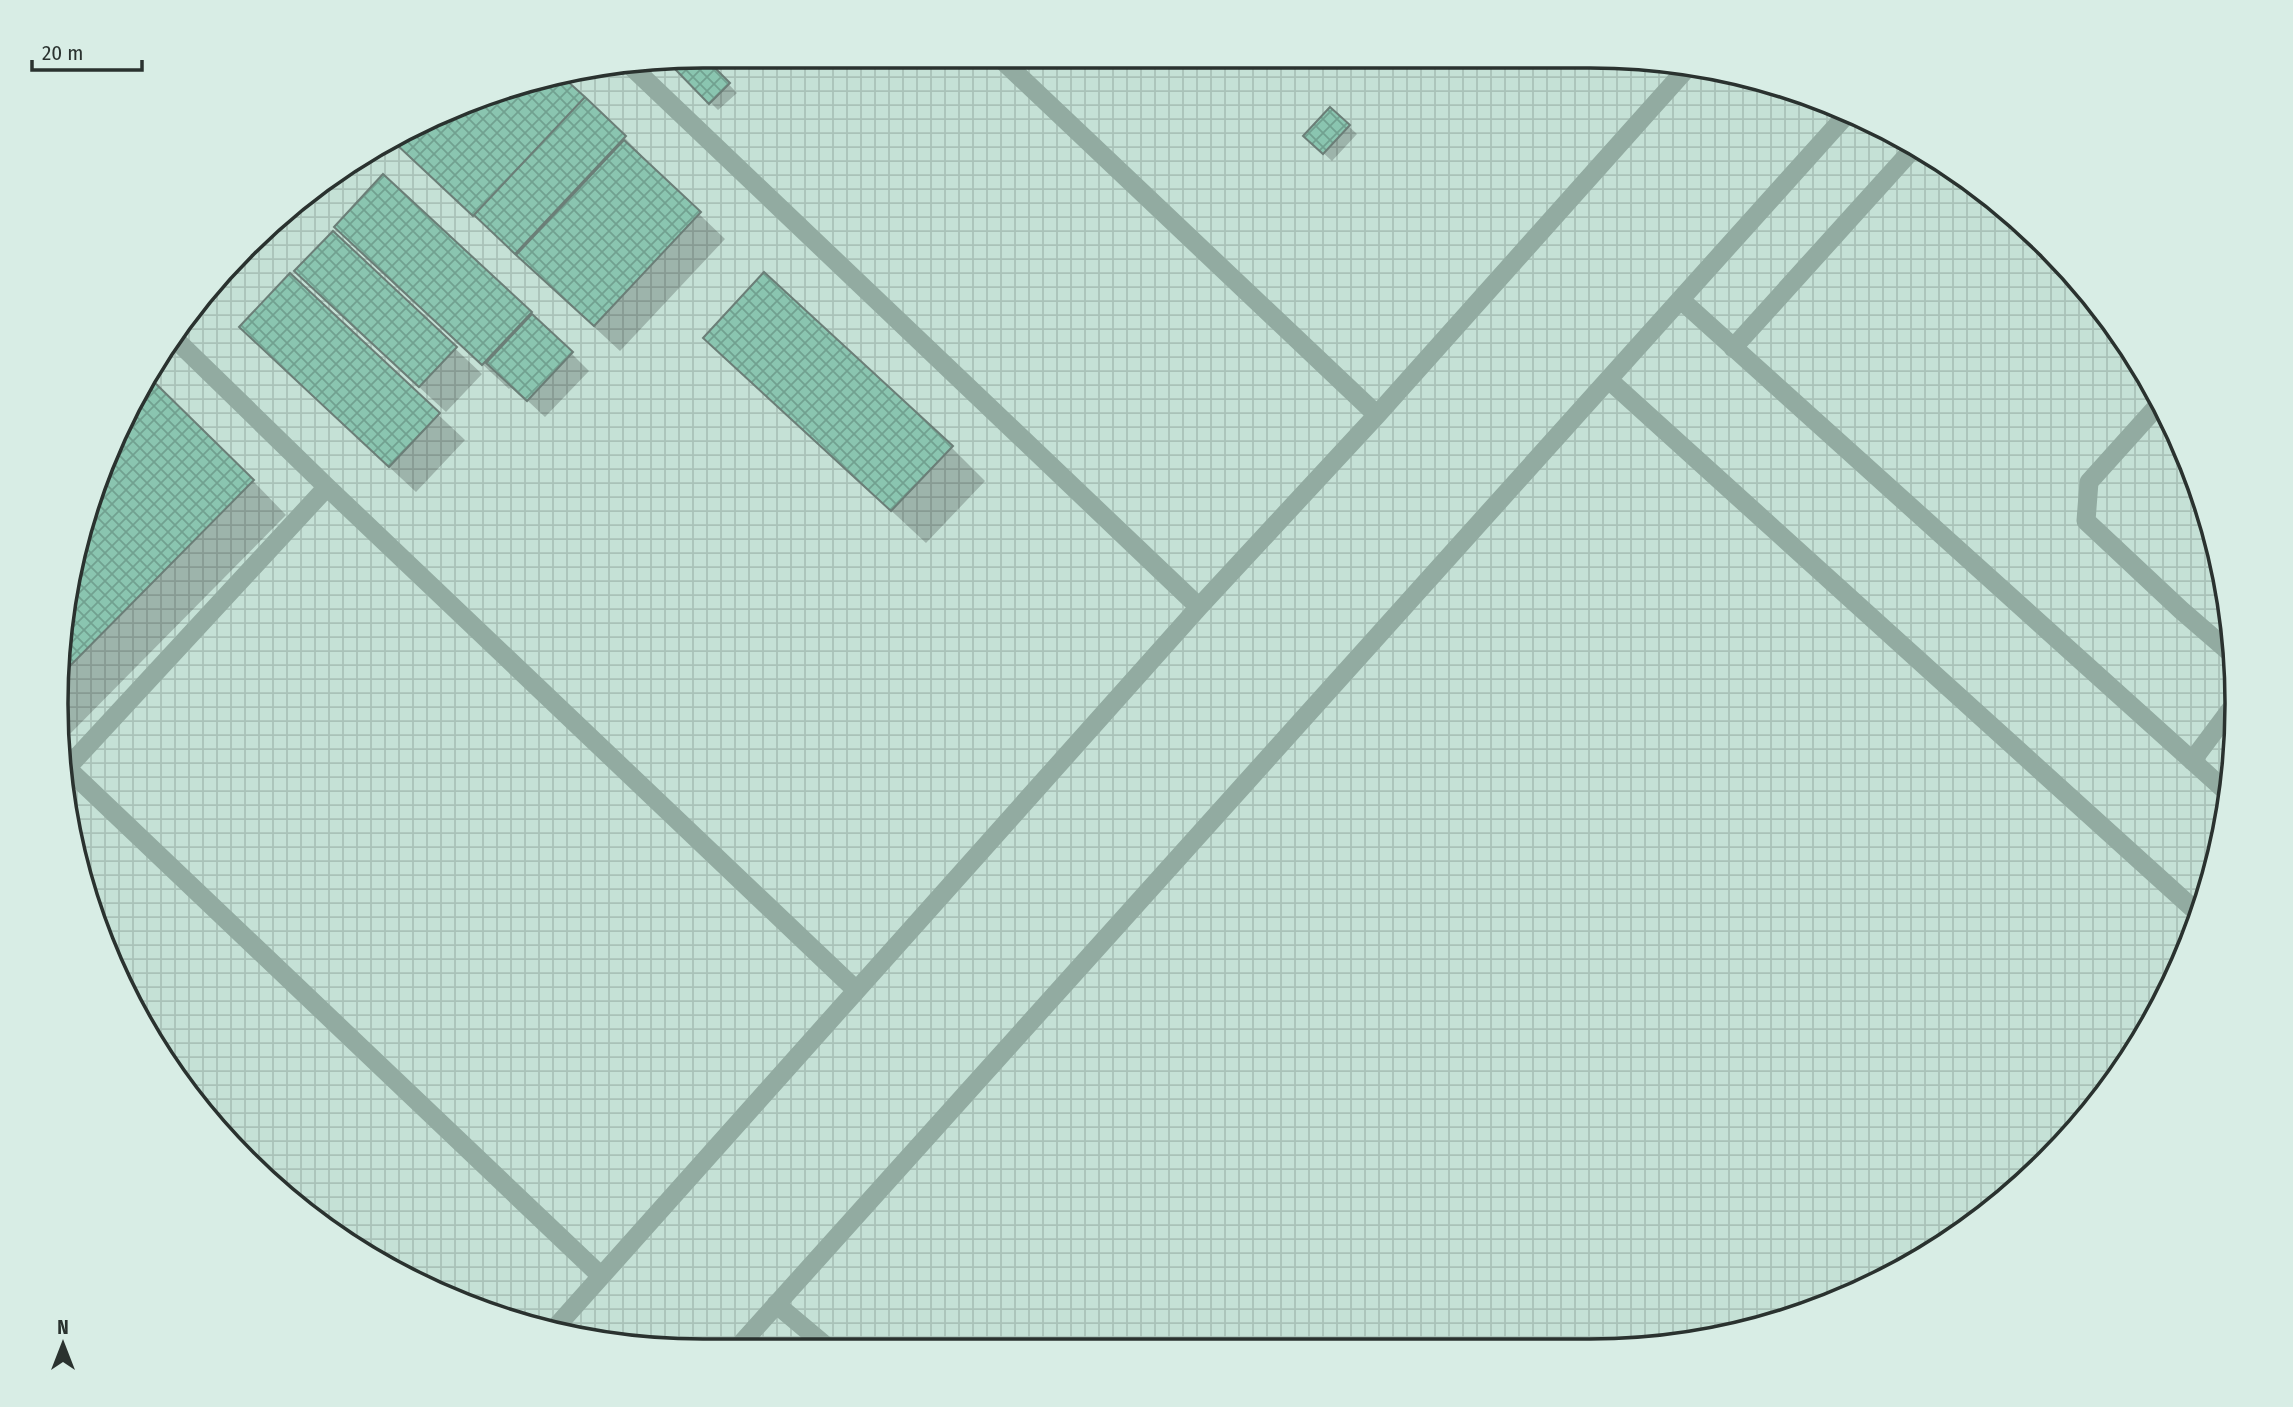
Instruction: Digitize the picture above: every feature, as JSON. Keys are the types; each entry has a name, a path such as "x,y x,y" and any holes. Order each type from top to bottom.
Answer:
{"lane":[{"path":"1011,68 1377,415"},
{"path":"638,72 1199,607"},
{"path":"560,1322 1199,607 1377,415 1681,75"},
{"path":"745,1339 1841,121"},
{"path":"1733,348 1909,154"},
{"path":"1681,300 2219,785"},
{"path":"180,344 856,990"},
{"path":"1609,380 2191,907"},
{"path":"2153,411 2089,482 2086,521 2221,645"},
{"path":"72,763 327,487"},
{"path":"2192,761 2224,718"},
{"path":"73,773 601,1276"},
{"path":"776,1304 818,1339"}],"shaded area":[{"path":"662,70 1631,70 1713,80 1794,102 1870,134 1942,175 2008,226 2039,254 2067,285 2118,351 2140,386 2176,460 2191,499 2213,580 2225,704 2213,827 2191,908 2176,947 2140,1021 2118,1056 2067,1122 2039,1153 1976,1207 1907,1254 1833,1290 1794,1305 1713,1327 1672,1333 1590,1339 662,1337 580,1327 499,1305 423,1273 351,1232 285,1181 254,1153 200,1090 153,1021 117,947 102,908 80,827 68,704 74,621 90,539 117,460 153,386 175,351 226,285 254,254 285,226 351,175 386,153 460,117 499,102 580,80"}],"building":[{"path":"715,68 730,83 709,104 675,69"},
{"path":"569,83 585,97 473,216 399,146 499,102"},
{"path":"585,97 626,136 515,254 474,215"},
{"path":"1330,107 1350,125 1323,154 1303,136"},
{"path":"624,140 701,212 594,326 516,255"},
{"path":"383,174 532,312 482,365 334,227"},
{"path":"333,231 457,347 419,387 294,271"},
{"path":"764,272 953,446 891,511 703,338"},
{"path":"290,273 440,413 389,467 239,327"},
{"path":"532,314 573,352 527,401 486,363"},
{"path":"155,383 254,480 70,666 80,580 102,499 117,460"}]}
